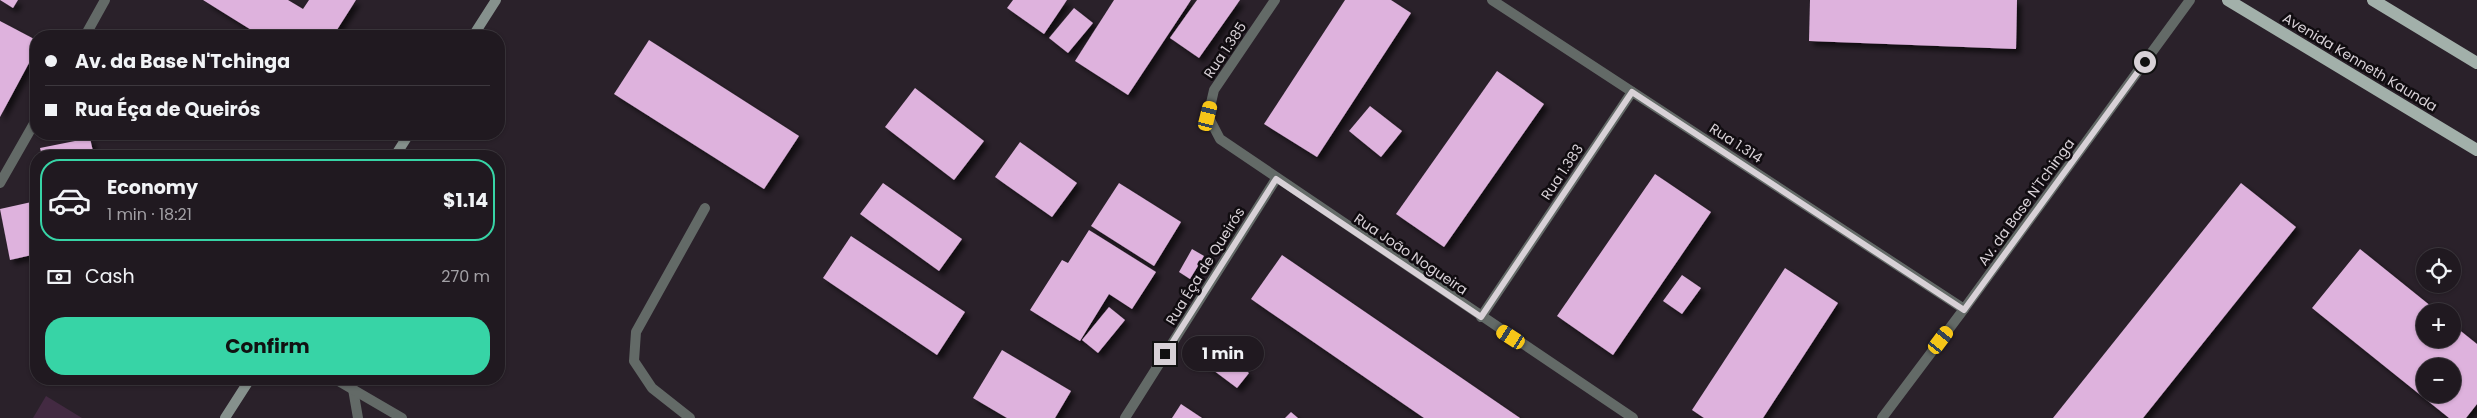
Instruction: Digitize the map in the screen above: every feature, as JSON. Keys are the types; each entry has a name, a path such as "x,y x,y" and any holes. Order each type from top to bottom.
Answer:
{"main road":[{"path":"477,30 496,0"},
{"name":"Avenida Kenneth Kaunda","path":"2228,0 2477,150"},
{"path":"2373,0 2477,63"},
{"path":"225,418 246,385"}],"street":[{"path":"88,30 105,0"},
{"name":"Rua 1.385","path":"1214,90 1276,0"},
{"name":"Rua 1.314","path":"1492,0 1964,310"},
{"name":"Av. da Base N'Tchinga","path":"1882,418 1964,310 2190,0"},
{"name":"Rua João Nogueira","path":"1214,90 1208,116 1220,139 1276,179 1633,418"},
{"name":"Rua 1.383","path":"1481,317 1632,92"},
{"path":"0,183 30,130"},
{"name":"Rua Éça de Queirós","path":"1125,418 1276,179"},
{"path":"690,418 652,388 634,361 636,332 705,208"},
{"path":"346,385 402,418"},
{"path":"353,389 358,418"}],"shaded area":[{"path":"46,396 82,418 33,418"}],"building":[{"path":"0,0 18,0 13,8"},
{"path":"203,0 288,0 303,9 309,0 356,0 337,30 251,30"},
{"path":"1013,0 1067,0 1044,34 1007,8"},
{"path":"1114,0 1191,0 1128,95 1075,61"},
{"path":"1197,0 1240,0 1199,58 1170,38"},
{"path":"1345,0 1391,0 1411,13 1317,157 1264,124"},
{"path":"1810,0 2017,0 2016,49 1809,41"},
{"path":"1074,8 1093,23 1068,53 1049,38"},
{"path":"0,21 30,37 30,61 0,117"},
{"path":"649,40 799,136 764,189 614,94"},
{"path":"1497,71 1544,104 1444,247 1396,214"},
{"path":"915,88 984,141 954,180 885,127"},
{"path":"1370,106 1402,131 1381,157 1349,131"},
{"path":"80,140 90,140 93,150 40,150 40,148"},
{"path":"1020,142 1077,183 1052,217 995,177"},
{"path":"1655,174 1711,212 1613,355 1557,316"},
{"path":"883,183 962,239 939,271 860,214"},
{"path":"1119,183 1181,222 1154,266 1091,226"},
{"path":"2241,183 2296,227 2143,418 2053,418"},
{"path":"30,202 30,255 10,260 0,209"},
{"path":"1089,230 1156,272 1132,309 1109,294 1080,341 1030,310 1062,260 1068,263"},
{"path":"851,236 965,312 937,355 823,278"},
{"path":"1192,249 1204,256 1190,279 1179,272"},
{"path":"2360,249 2427,303 2416,303 2416,348 2461,348 2461,331 2477,344 2477,404 2466,418 2449,418 2430,403 2461,403 2461,358 2416,358 2416,392 2312,308"},
{"path":"1282,255 1520,418 1424,418 1251,299"},
{"path":"1785,268 1838,303 1763,418 1704,418 1692,410"},
{"path":"1682,275 1701,288 1682,314 1663,301"},
{"path":"1109,307 1125,320 1098,353 1082,340"},
{"path":"1214,346 1249,373 1237,388 1201,361"},
{"path":"1002,350 1071,391 1055,418 1007,418 973,398"},
{"path":"1181,404 1202,418 1172,418"},
{"path":"1291,412 1298,418 1285,418"}],"route":[{"path":"1165,354 1276,179 1481,317 1632,92 1964,310 2145,62"}]}
